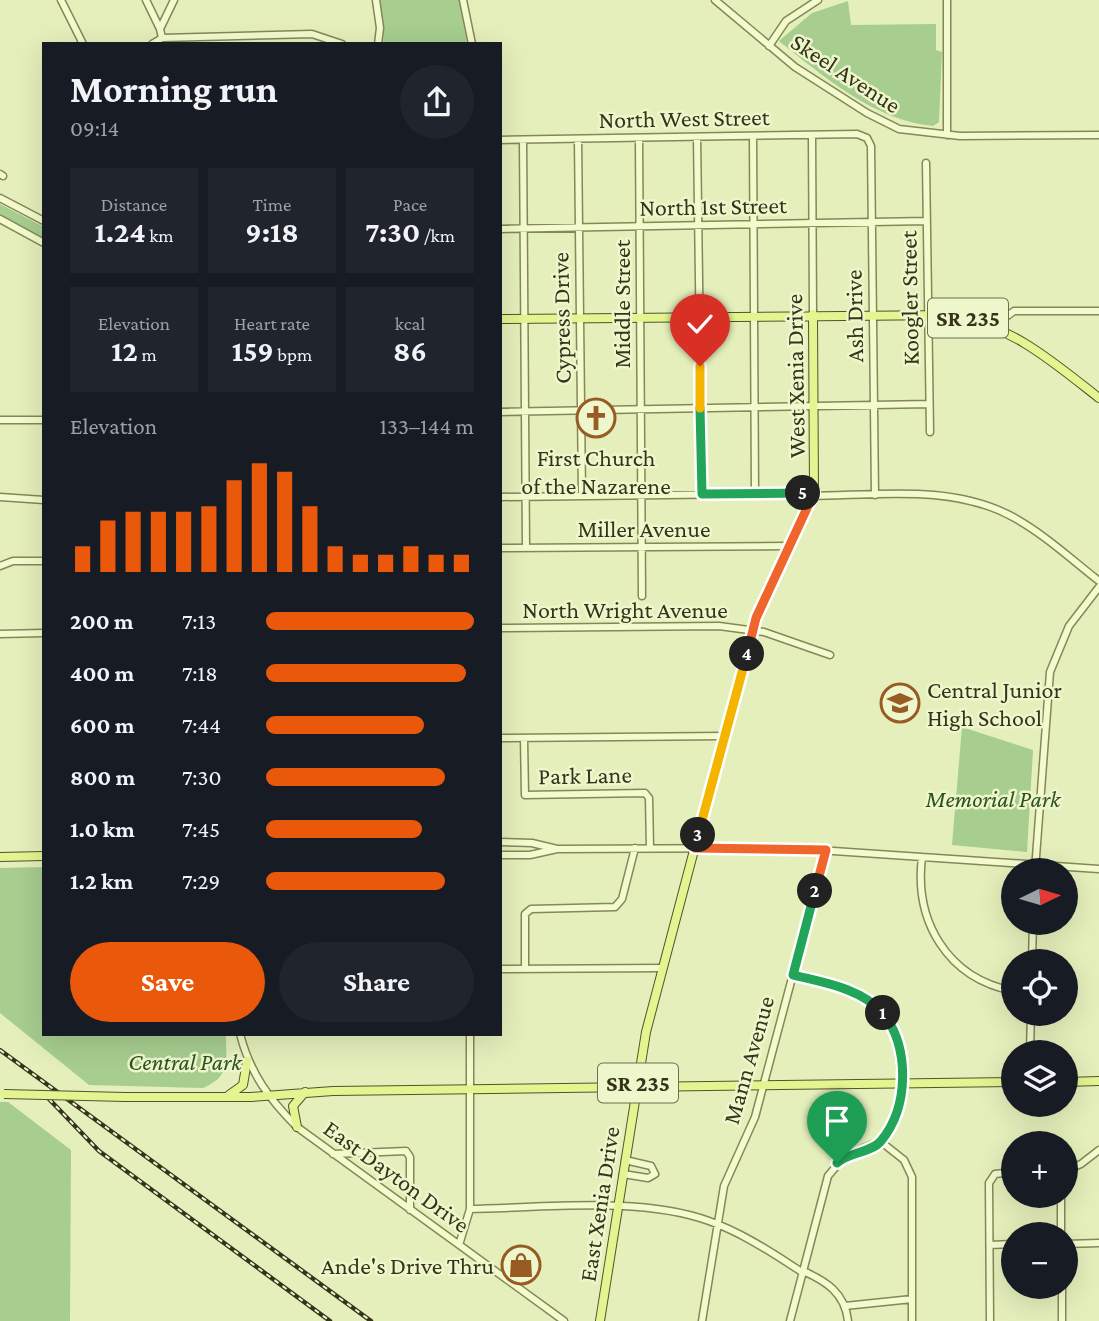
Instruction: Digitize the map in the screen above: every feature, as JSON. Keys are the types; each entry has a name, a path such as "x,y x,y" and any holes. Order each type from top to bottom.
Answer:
{"main road":[{"name":"SR 235","path":"813,314 928,313 965,317 994,326 1028,343 1099,398"},
{"path":"502,319 813,314"},
{"name":"West Xenia Drive","path":"695,848 752,631 813,494 813,314"},
{"name":"East Xenia Drive","path":"600,1321 646,1031 695,848"},
{"path":"0,857 42,856"},
{"path":"226,1097 241,1088 247,1061"},
{"path":"1078,1082 1099,1081"},
{"path":"2,1094 226,1097 305,1092 1001,1082"},
{"path":"297,1127 293,1106 305,1092"}],"street":[{"path":"61,0 82,42"},
{"path":"146,0 162,38"},
{"path":"160,29 174,0"},
{"path":"367,0 376,2 378,42"},
{"path":"463,0 471,42"},
{"name":"Skeel Avenue","path":"715,0 795,67 884,124 913,133 947,135 1099,135"},
{"path":"769,46 786,21 818,0"},
{"path":"947,0 947,135"},
{"path":"155,42 162,38 313,34 336,42"},
{"name":"North West Street","path":"502,141 857,134 867,138"},
{"name":"West Xenia Drive","path":"812,135 813,314"},
{"path":"752,136 755,493"},
{"path":"698,137 702,494"},
{"name":"Middle Street","path":"639,138 642,596"},
{"name":"Ash Drive","path":"867,138 871,146 875,495"},
{"name":"Cypress Drive","path":"578,139 582,496"},
{"path":"523,140 526,548"},
{"name":"Koogler Street","path":"926,163 930,432"},
{"path":"0,198 42,221"},
{"path":"0,219 42,242"},
{"name":"North 1st Street","path":"502,229 927,220"},
{"path":"994,326 1014,311 1099,311"},
{"path":"502,412 929,404"},
{"path":"0,420 42,419"},
{"path":"502,497 755,493 951,496 998,509 1031,528 1099,581"},
{"path":"0,496 12,500 42,500"},
{"name":"Miller Avenue","path":"502,548 788,546"},
{"path":"0,566 13,561 42,561"},
{"path":"1036,858 1050,673 1069,626 1099,587"},
{"name":"North Wright Avenue","path":"502,628 708,625 752,631 830,655"},
{"path":"0,634 42,633"},
{"path":"502,738 725,736"},
{"name":"Park Lane","path":"524,739 525,795 645,793 649,798 650,848"},
{"path":"502,842 531,842 557,849"},
{"path":"525,969 525,914 531,909 615,907 622,899 635,848"},
{"path":"502,855 530,855 557,849 826,850 1001,864"},
{"name":"Mann Avenue","path":"702,1321 717,1224 729,1172 749,1134 764,1085 826,850"},
{"path":"922,857 920,883 923,908 937,942 952,960 972,975 1001,986"},
{"path":"1078,868 1099,869"},
{"path":"502,970 663,968"},
{"path":"790,1321 831,1171 845,1156 880,1142 900,1106 902,1084 897,1039 879,1009 852,991 793,975"},
{"name":"East Dayton Drive","path":"241,1036 247,1061 267,1095 297,1127 564,1321"},
{"path":"459,1245 470,1209 470,1036"},
{"path":"880,1142 904,1160 912,1177 912,1321"},
{"path":"1078,1165 1099,1150"},
{"path":"333,1154 406,1151 410,1157 410,1210"},
{"path":"623,1174 648,1178 654,1174 651,1166 625,1160"},
{"path":"990,1321 990,1179 1001,1173"},
{"path":"470,1209 618,1206 670,1211 717,1224 830,1285 845,1306 848,1321"},
{"path":"1078,1244 1099,1243"},
{"path":"990,1245 1001,1245"},
{"path":"845,1306 912,1299"},
{"path":"1062,1299 1062,1321"}],"green space":[{"path":"379,0 459,0 467,42 383,42 384,28"},
{"path":"848,1 851,25 936,24 936,50 942,52 939,122 933,126 912,122 870,106 832,82 779,41 812,13"},
{"path":"0,204 42,226 42,237 0,215"},
{"name":"Memorial Park","path":"962,727 1033,750 1027,852 952,845"},
{"name":"Central Park","path":"42,867 42,1036 226,1036 223,1073 203,1088 89,1085 0,1013 0,868"},
{"path":"0,1102 8,1102 71,1150 70,1321 0,1321"}],"railway":[{"path":"0,1050 371,1321"},
{"path":"49,1099 99,1151 330,1321"}],"place":[{"name":"First Church of the Nazarene","path":"596,418"},
{"name":"Central Junior High School","path":"900,703"},
{"name":"Ande's Drive Thru","path":"521,1265"}],"route":[{"path":"700,366 702,494 814,493 754,623 695,848 826,850 793,975 852,991 866,999 885,1015 890,1023 901,1055 901,1102 880,1142 850,1154 837,1163"}]}
